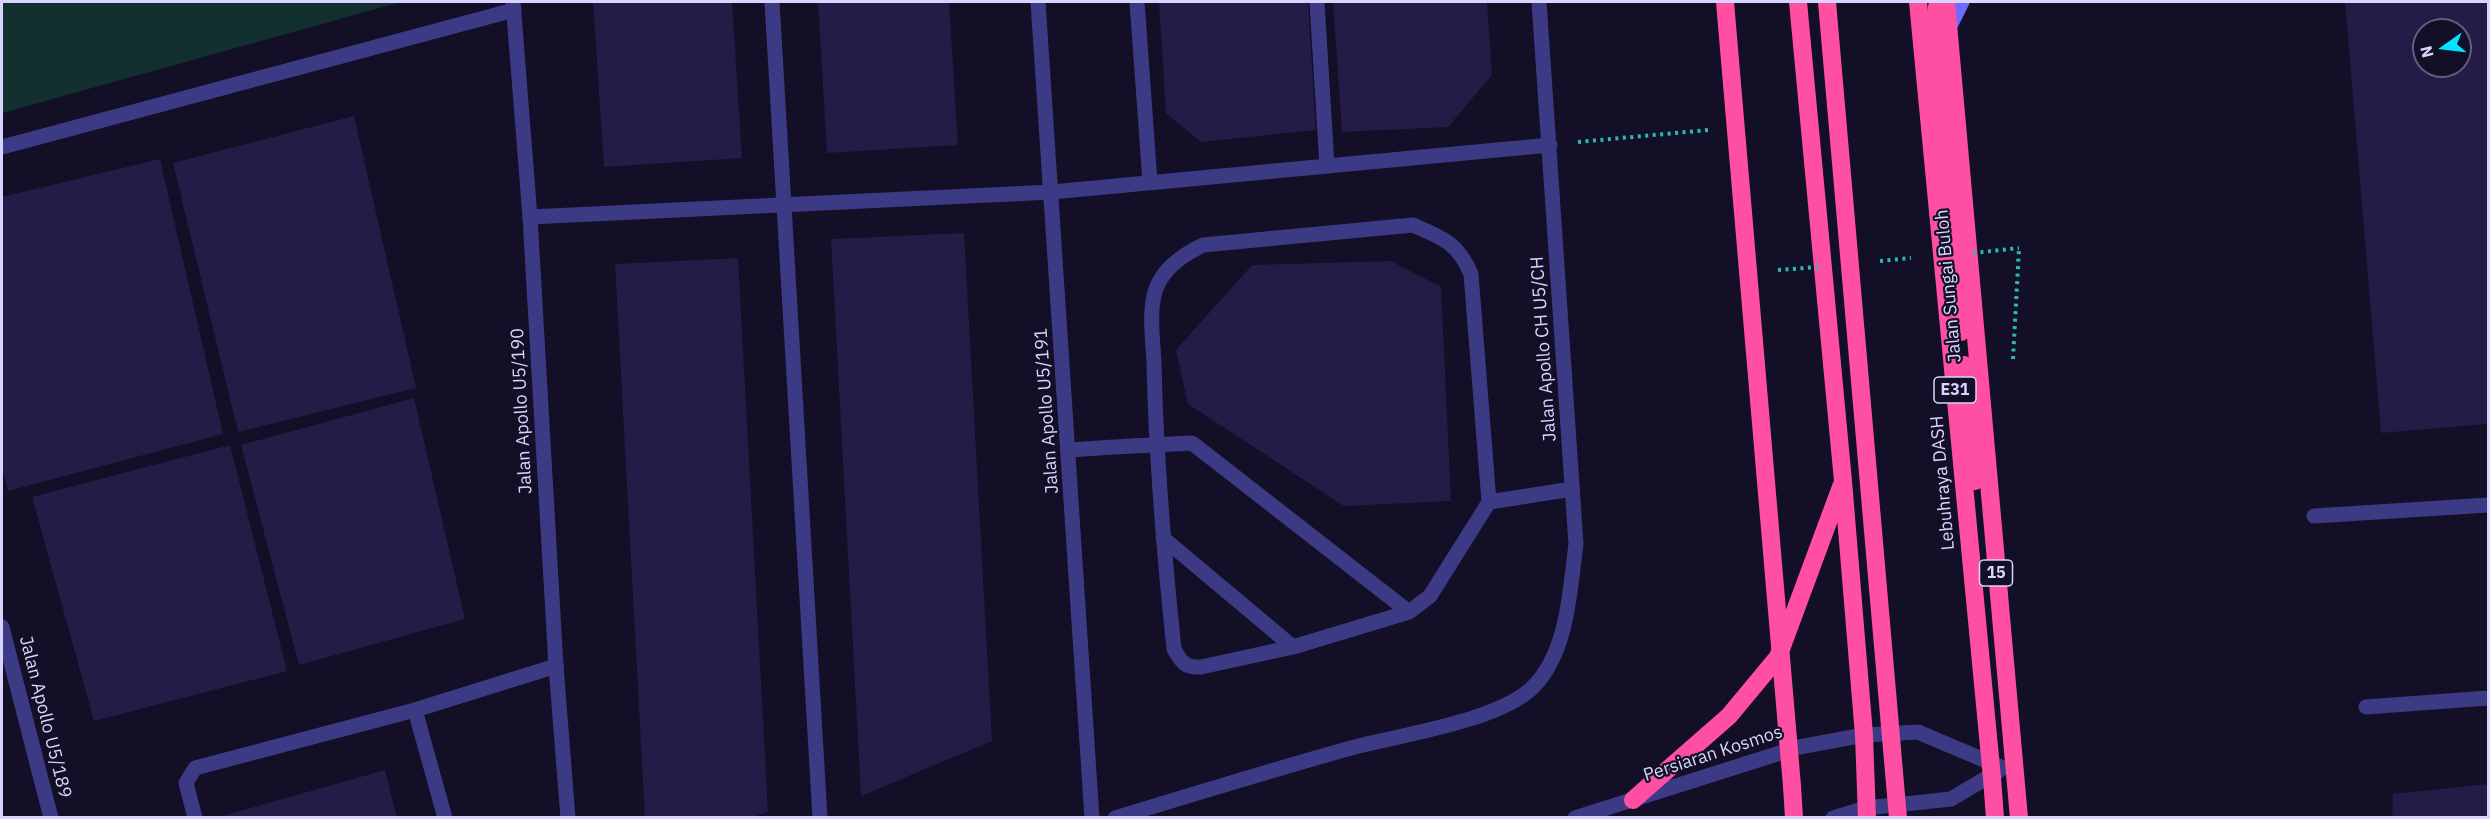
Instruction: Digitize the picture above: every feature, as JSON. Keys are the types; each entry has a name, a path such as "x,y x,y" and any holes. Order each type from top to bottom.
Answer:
{"highway":[{"path":"1725,2 1794,818"},
{"path":"1798,2 1843,482 1864,735 1866,813"},
{"path":"1827,2 1898,818"},
{"name":"Lebuhraya DASH","path":"1918,2 1995,818"},
{"name":"Jalan Sungai Buloh","path":"1937,2 1937,62 2007,818"},
{"name":"Jalan Sungai Buloh","path":"1946,2 1974,340 2019,818"},
{"path":"1633,800 1729,716 1778,657 1843,482"}],"street":[{"path":"771,2 820,818"},
{"name":"Jalan Apollo U5/191","path":"1038,2 1092,818"},
{"path":"1137,2 1150,182"},
{"path":"1317,2 1327,166"},
{"name":"Jalan Apollo CH U5/CH","path":"1115,818 1350,749 1496,711 1534,686 1559,646 1569,605 1576,544 1539,2"},
{"path":"1949,28 1962,2"},
{"path":"2,147 513,6"},
{"name":"Jalan Apollo U5/190","path":"513,6 530,217 556,666 568,818"},
{"path":"530,217 1052,192 1550,145"},
{"path":"1413,225 1443,237 1462,254 1472,274 1489,502 1430,596 1409,612 1293,647 1201,667 1190,667 1182,663 1174,649 1156,445 1152,308 1158,283 1177,259 1203,244 1413,225"},
{"path":"1069,450 1192,443 1409,612"},
{"path":"1489,502 1572,489"},
{"path":"2314,516 2488,505"},
{"path":"1163,538 1293,647"},
{"name":"Jalan Apollo U5/189","path":"2,627 51,818"},
{"path":"195,818 186,783 195,768 415,710 556,666"},
{"path":"2366,707 2488,698"},
{"path":"415,710 445,818"},
{"path":"1864,735 1918,732 2003,768"},
{"name":"Persiaran Kosmos","path":"1575,818 1799,747 1864,735"},
{"path":"1833,818 1952,799 2003,768"}],"path":[{"path":"1550,145 1709,130"},
{"path":"1971,253 2019,248 2013,359"},
{"path":"1876,261 1912,258"},
{"path":"1769,271 1828,266"}],"green space":[{"path":"2,2 401,2 2,113"}],"building":[{"path":"593,2 732,2 742,158 604,167"},
{"path":"818,2 949,2 958,145 827,153"},
{"path":"1159,2 1308,2 1316,130 1201,142 1166,113"},
{"path":"1333,2 1487,2 1492,75 1448,127 1342,132"},
{"path":"2345,2 2488,2 2488,424 2381,433"},
{"path":"354,116 416,388 238,432 173,163"},
{"path":"160,159 223,434 8,491 2,466 2,197"},
{"path":"964,233 992,741 861,796 831,239"},
{"path":"738,258 768,812 750,818 645,818 615,264"},
{"path":"1391,261 1441,287 1451,501 1344,506 1188,404 1176,350 1252,265"},
{"path":"414,398 465,619 299,665 241,445"},
{"path":"230,445 287,671 94,721 32,497"},
{"path":"385,770 397,818 219,818 219,817"},
{"path":"2488,784 2488,818 2392,818 2393,794"}]}
